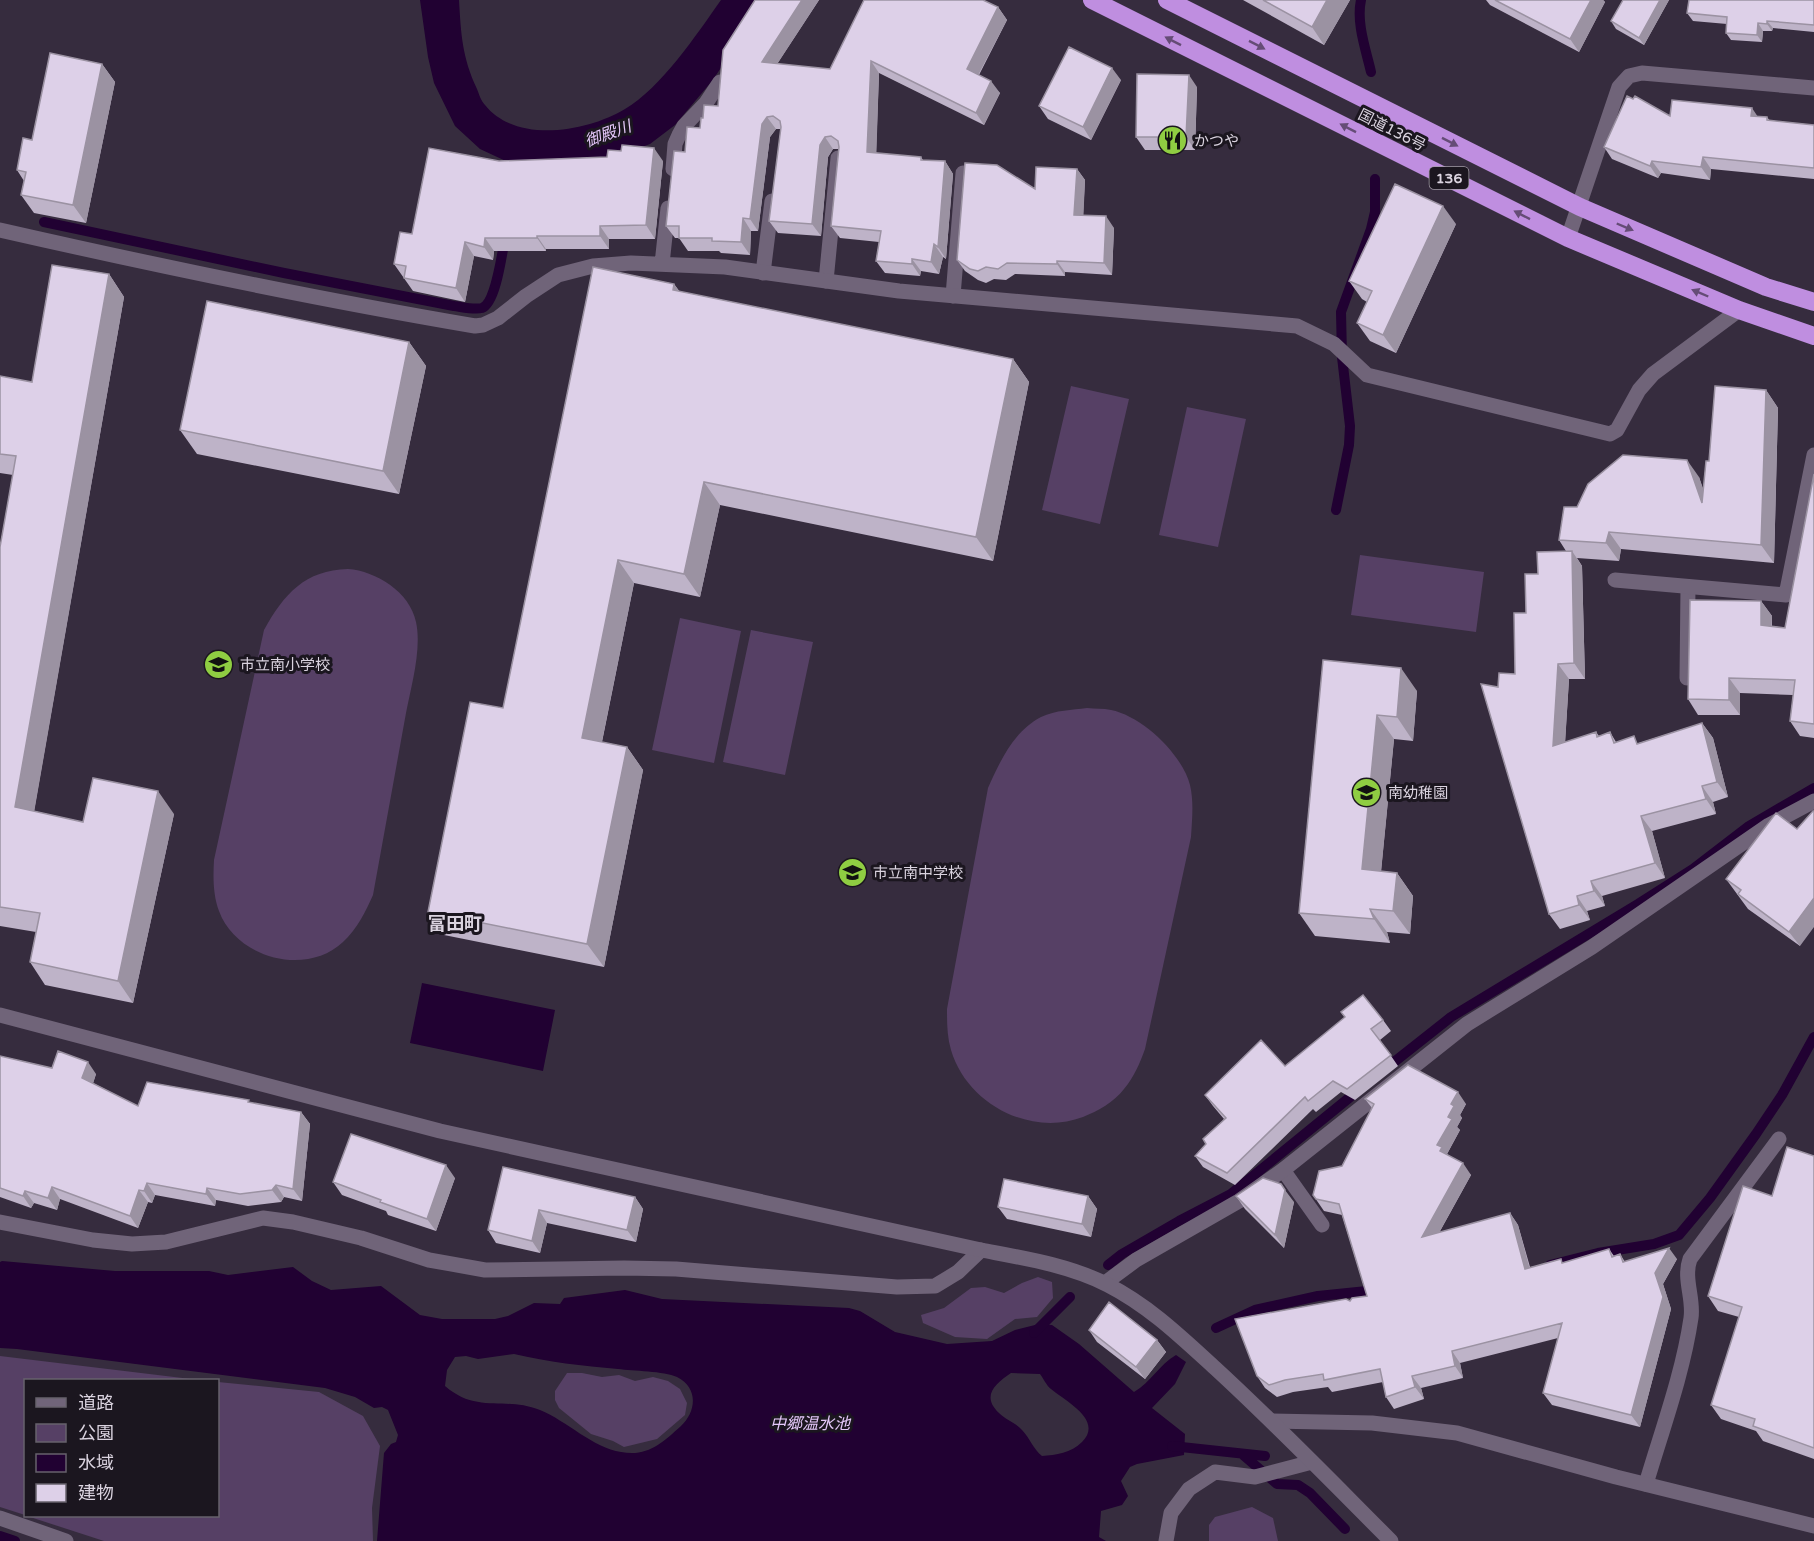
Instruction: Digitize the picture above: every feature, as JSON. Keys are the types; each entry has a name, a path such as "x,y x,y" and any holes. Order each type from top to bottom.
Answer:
{"highway":[{"name":"国道136号","path":"1092,0 1568,238 1739,310 1814,336"},
{"name":"国道136号","path":"1167,0 1580,207 1766,286 1814,302"}],"street":[{"path":"1568,238 1619,87 1629,76 1642,73 1814,88"},
{"path":"662,264 675,144 684,126 706,103 720,82"},
{"path":"826,281 838,158"},
{"path":"953,296 963,172"},
{"path":"763,273 775,183"},
{"path":"0,230 213,277 374,309 475,326 498,318 558,275 594,266 631,263 724,267 899,291 1297,326 1334,344 1367,375 1610,434 1617,430 1639,390 1653,374 1739,310"},
{"path":"1615,580 1786,595 1814,455"},
{"path":"1687,678 1688,587"},
{"path":"1105,1283 1136,1260 1221,1211 1283,1170 1467,1024 1592,947 1769,825 1814,801"},
{"path":"0,1016 440,1131 981,1250 1046,1262 1105,1283 1136,1300 1159,1317 1272,1421 1391,1541"},
{"path":"1646,1484 1675,1385 1691,1317 1687,1275 1689,1259 1779,1138"},
{"path":"1283,1170 1322,1226"},
{"path":"0,1222 93,1240 132,1244 166,1242 263,1218 293,1222 350,1235 429,1260 485,1270 676,1269 897,1287 935,1286 958,1272 981,1250"},
{"path":"1272,1421 1372,1423 1457,1433 1814,1526"},
{"path":"1166,1541 1171,1512 1190,1490 1215,1472 1255,1477 1312,1462"},
{"path":"0,1518 66,1541"}],"green space":[{"path":"1071,386 1129,399 1100,524 1042,510"},
{"path":"1187,407 1246,419 1218,547 1159,535"},
{"path":"1360,555 1484,572 1476,632 1351,615"},
{"path":"348,569 380,579 407,601 416,622 418,644 373,895 353,931 328,953 310,959 292,960 274,957 256,951 240,941 228,927 219,911 216,899 214,860 264,630 280,605 297,586 320,574"},
{"path":"680,618 741,631 714,763 652,750"},
{"path":"751,630 813,642 785,775 723,762"},
{"path":"1087,708 1108,709 1123,714 1148,728 1170,749 1186,773 1190,785 1191,837 1145,1049 1136,1070 1120,1094 1100,1109 1083,1117 1063,1122 1042,1123 1022,1119 1003,1111 971,1086 959,1069 951,1050 947,1009 988,788 1003,757 1016,738 1031,723 1052,713"},
{"path":"1038,1277 1052,1282 1053,1298 1037,1317 1015,1319 987,1339 955,1337 923,1323 921,1315 944,1308 971,1288 985,1287 1004,1293"},
{"path":"0,1356 191,1379 24,1379 24,1515 0,1507"},
{"path":"567,1373 602,1377 619,1375 635,1381 653,1377 668,1381 680,1389 687,1403 685,1415 657,1439 624,1447 591,1434 559,1408 555,1400 555,1391"},
{"path":"219,1382 319,1392 363,1416 380,1446 372,1508 373,1541 104,1541 30,1517 219,1517"},
{"path":"1252,1507 1273,1518 1278,1541 1209,1541 1209,1525 1215,1517"}],"water":[{"name":"御殿川","path":"420,0 459,0 465,56 485,105 498,117 515,125 552,130 591,124 625,109 638,100 678,59 721,0 767,0 712,81 675,125 650,144 605,161 510,163 480,149 455,126 434,83"},
{"path":"422,983 555,1010 543,1071 410,1043"},
{"name":"中郷温水池","path":"0,1262 115,1271 209,1271 228,1275 293,1267 312,1281 331,1290 381,1286 420,1315 442,1319 495,1319 508,1316 534,1303 560,1304 564,1298 625,1290 662,1299 849,1308 860,1311 895,1332 947,1344 992,1341 1015,1330 1039,1324 1052,1325 1079,1344 1134,1392 1176,1355 1186,1362 1175,1384 1152,1408 1185,1434 1184,1455 1130,1467 1121,1481 1128,1496 1122,1505 1101,1511 1099,1537 1106,1541 377,1541 384,1453 391,1444 396,1442 398,1435 388,1410 382,1407 374,1408 355,1397 325,1388 0,1348","holes":["514,1354 605,1368 657,1372 677,1377 689,1387 692,1394 690,1414 681,1426 654,1447 639,1452 621,1452 590,1440 540,1410 514,1404 468,1400 445,1386 447,1370 455,1357 466,1356 478,1359","1011,1373 1040,1374 1049,1387 1073,1405 1086,1419 1088,1426 1088,1434 1082,1442 1063,1453 1042,1456 1022,1430 999,1413 991,1401 995,1386"]}],"building":[{"path":"755,0 802,0 762,62 830,69 864,0 983,0 998,7 967,69 991,81 976,113 871,61 867,152 945,161 938,247 934,244 931,262 912,259 912,264 876,261 881,231 831,226 839,147 838,141 831,136 825,137 820,145 812,224 769,221 781,127 780,121 773,116 767,117 762,124 750,219 743,218 741,242 712,241 712,238 679,238 679,226 666,226 674,151 685,152 687,127 700,128 704,105 718,106 723,50"},
{"path":"1263,0 1327,0 1312,27"},
{"path":"1495,0 1591,0 1570,39"},
{"path":"1623,0 1660,0 1639,38 1611,21"},
{"path":"1689,0 1814,0 1814,25 1767,21 1767,24 1758,23 1757,35 1726,33 1727,17 1687,13"},
{"path":"1069,47 1112,68 1083,127 1039,106"},
{"path":"50,53 102,64 73,205 21,195 26,172 17,170 23,138 32,140"},
{"path":"1137,74 1189,75 1186,137 1136,137"},
{"path":"1627,96 1633,99 1635,96 1670,116 1672,100 1752,108 1751,116 1814,125 1814,168 1703,157 1701,167 1652,161 1650,166 1604,147"},
{"path":"622,145 654,148 646,225 600,226 600,236 485,238 484,247 465,242 456,288 404,278 406,266 394,264 400,232 412,234 429,148 499,161 607,157 608,150 621,151"},
{"path":"965,163 997,165 1035,189 1036,167 1077,169 1074,215 1106,216 1104,263 1057,261 1057,264 1007,263 998,269 986,267 978,271 970,269 957,260"},
{"path":"1395,184 1443,206 1383,335 1357,323 1372,291 1349,281"},
{"path":"52,265 109,274 15,807 83,822 93,778 158,791 118,981 30,962 40,913 0,907 0,547 16,456 0,454 0,376 32,382"},
{"path":"593,267 674,284 673,290 1013,359 976,537 704,482 684,574 618,560 582,738 627,747 587,944 428,912 470,702 503,708"},
{"path":"207,301 409,342 383,471 180,430"},
{"path":"1715,386 1766,390 1761,545 1609,532 1606,543 1559,540 1564,507 1577,507 1588,484 1623,455 1687,460 1702,503 1706,461 1709,461"},
{"path":"1814,474 1814,724 1790,721 1795,680 1729,678 1729,700 1688,699 1690,600 1761,601 1761,625 1785,628"},
{"path":"1572,551 1574,663 1558,664 1553,746 1596,732 1597,737 1610,732 1614,743 1634,736 1637,744 1702,723 1717,782 1702,786 1706,799 1641,816 1655,863 1591,881 1594,891 1577,896 1579,905 1549,914 1481,684 1498,687 1499,673 1515,674 1514,613 1526,613 1525,574 1538,574 1537,552"},
{"path":"1323,660 1401,668 1397,717 1377,715 1362,869 1397,873 1393,911 1370,909 1374,919 1299,913"},
{"path":"1813,811 1814,898 1789,932 1738,894 1741,890 1726,879 1776,813 1797,829"},
{"path":"1363,995 1383,1020 1371,1029 1391,1055 1347,1089 1333,1081 1308,1101 1305,1097 1227,1173 1195,1156 1206,1144 1203,1139 1226,1118 1205,1095 1261,1040 1285,1066 1345,1017 1341,1012"},
{"path":"58,1051 88,1062 82,1078 138,1106 147,1082 249,1100 248,1102 301,1112 293,1189 276,1185 272,1190 240,1194 207,1188 206,1194 147,1183 144,1191 139,1190 130,1216 52,1187 48,1198 25,1191 23,1196 0,1188 0,1056 52,1068"},
{"path":"1408,1065 1458,1092 1451,1104 1454,1106 1448,1117 1452,1119 1437,1145 1442,1147 1440,1151 1463,1163 1422,1237 1510,1213 1525,1269 1561,1259 1562,1263 1609,1249 1612,1257 1620,1254 1623,1262 1669,1248 1655,1273 1663,1297 1631,1415 1543,1393 1562,1323 1452,1351 1455,1366 1412,1376 1415,1387 1386,1397 1380,1369 1324,1380 1323,1374 1269,1385 1257,1376 1235,1319 1346,1299 1350,1301 1352,1298 1367,1296 1339,1204 1316,1199 1313,1195 1319,1171 1342,1166 1374,1104 1365,1099"},
{"path":"351,1134 446,1165 427,1219 333,1182"},
{"path":"1787,1147 1814,1156 1814,1448 1753,1426 1755,1419 1711,1405 1742,1307 1708,1296 1743,1186 1772,1196"},
{"path":"503,1167 635,1197 627,1230 539,1210 532,1241 488,1230"},
{"path":"1263,1178 1281,1184 1285,1190 1275,1235 1236,1196"},
{"path":"1004,1179 1088,1196 1082,1224 998,1207"},
{"path":"1109,1302 1157,1340 1136,1367 1089,1330"}],"waterway":[{"path":"1361,0 1361,27 1371,72"},
{"path":"1336,510 1349,445 1350,426 1342,357 1341,312 1371,229 1375,212 1375,179"},
{"path":"44,222 284,273 475,309 487,304 495,288 505,238"},
{"path":"1384,1070 1451,1017 1638,904 1693,869 1749,826 1814,788"},
{"path":"1550,1265 1598,1253 1654,1244 1679,1235 1710,1198 1756,1134 1782,1095 1814,1037"},
{"path":"1108,1265 1122,1254 1179,1221 1231,1194 1360,1089"},
{"path":"1216,1328 1255,1310 1318,1296 1377,1290"},
{"path":"1034,1333 1070,1297"},
{"path":"1172,1446 1265,1456"},
{"path":"1242,1454 1277,1484 1298,1485 1310,1493 1345,1529"},
{"path":"0,1536 15,1541"}],"place":[{"name":"かつや","path":"1173,141"},
{"name":"市立南小学校","path":"219,665"},
{"name":"南幼稚園","path":"1367,793"},
{"name":"市立南中学校","path":"852,873"}],"district":[{"name":"富田町","path":"455,924"}]}
